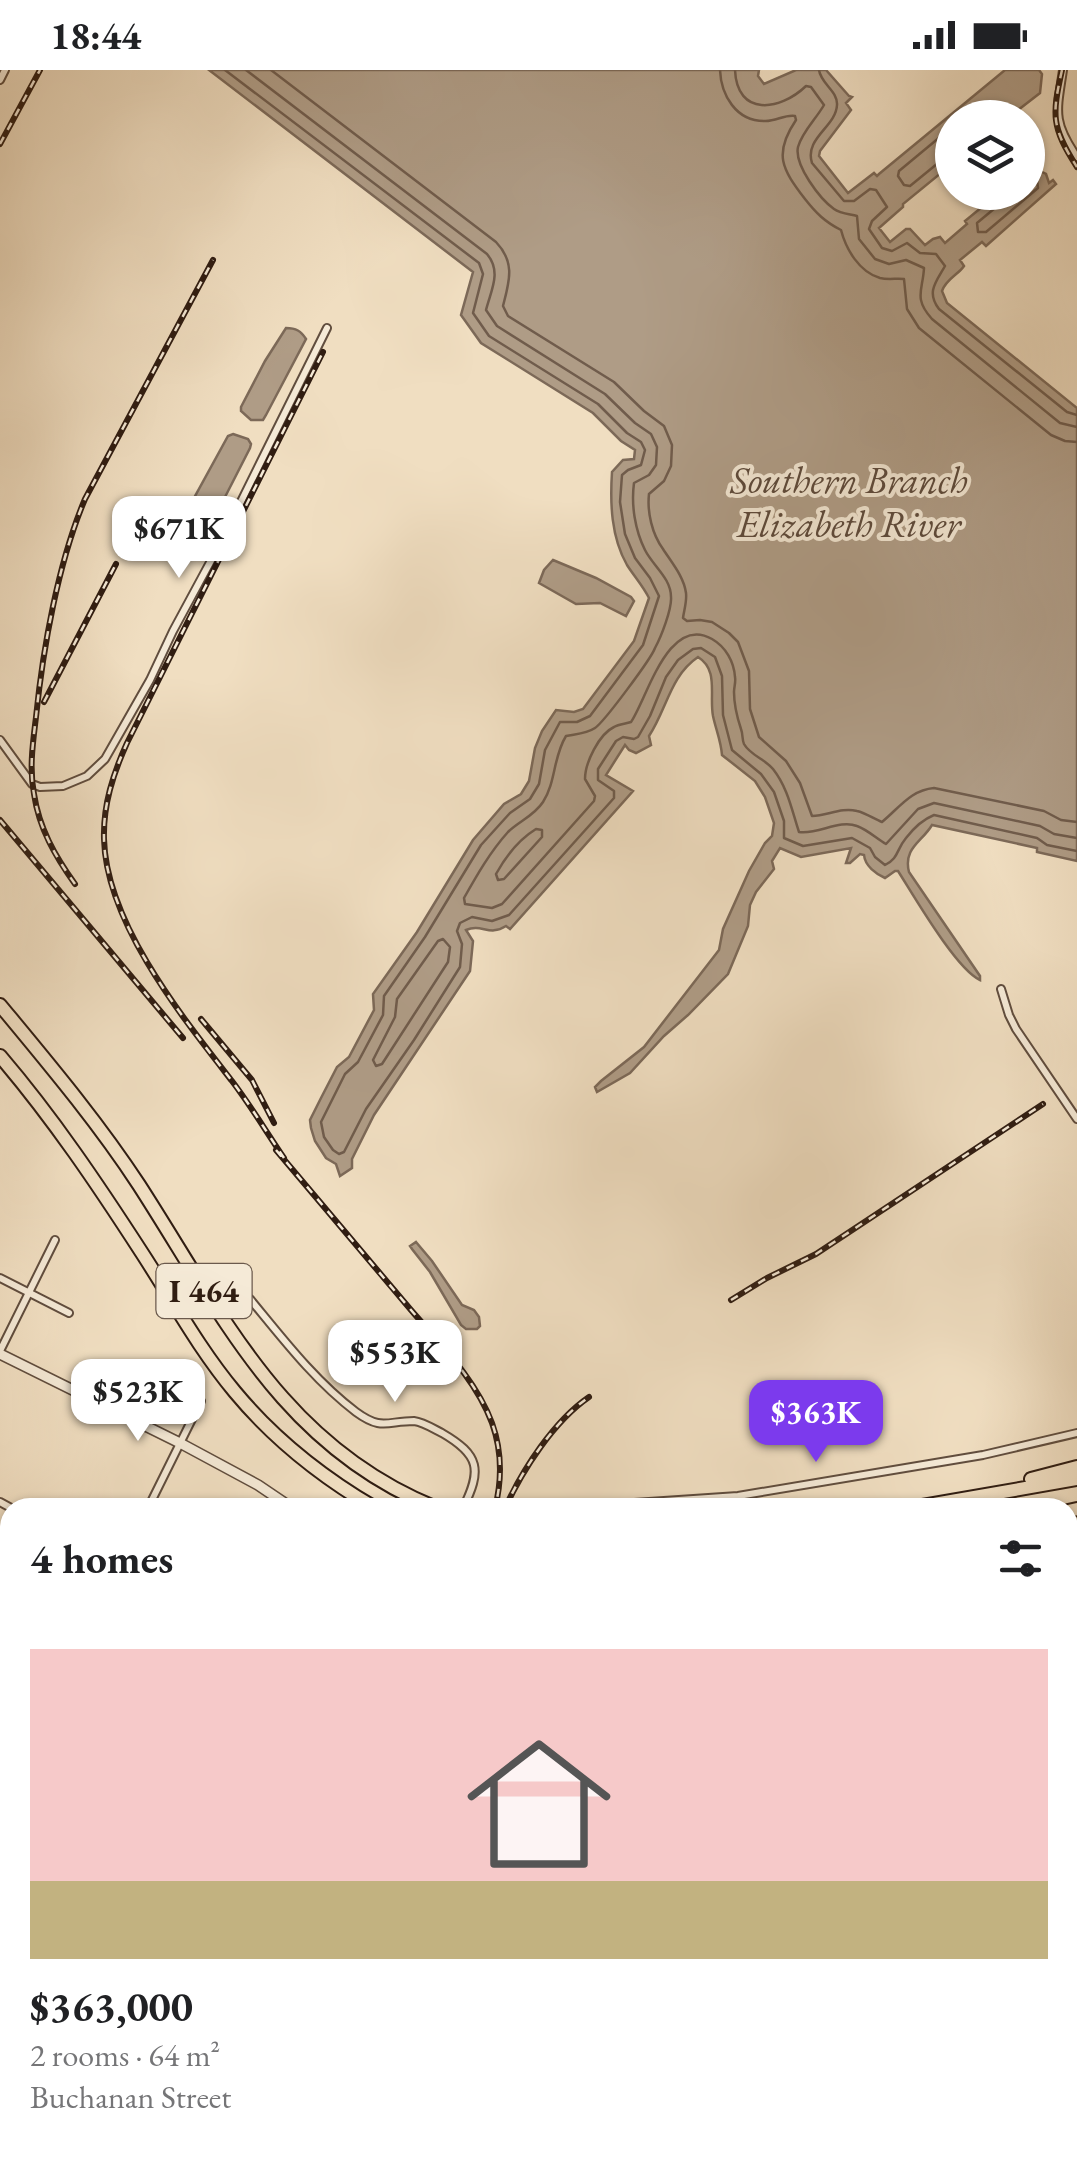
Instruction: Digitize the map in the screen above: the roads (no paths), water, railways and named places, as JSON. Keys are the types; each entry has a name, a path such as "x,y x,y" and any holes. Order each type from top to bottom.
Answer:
{"highway":[{"name":"I 464","path":"0,1004 106,1138 244,1352 274,1390 327,1441 415,1498"},
{"name":"I 464","path":"0,1056 95,1182 236,1394 300,1456 358,1498"},
{"path":"949,1498 1077,1467"},
{"path":"967,1498 1077,1479"}],"street":[{"path":"0,80 5,70"},
{"path":"1063,70 1057,118 1077,158"},
{"path":"0,740 32,784 40,786 63,786 76,781 88,776 105,759 150,680 327,328"},
{"path":"1000,989 1016,1029 1077,1119"},
{"path":"55,1240 0,1352 180,1443 277,1498"},
{"path":"0,1278 68,1313"},
{"path":"250,1300 296,1355 360,1414 381,1425 418,1421 467,1449 476,1465 475,1482 467,1498"},
{"path":"153,1498 201,1401"},
{"path":"719,1498 983,1456 1077,1433"}],"water":[{"name":"Southern Branch Elizabeth River","path":"209,70 759,70 764,84 796,70 826,70 852,97 846,103 851,110 819,156 848,193 874,173 877,176 935,128 935,178 879,228 890,242 910,229 925,245 940,237 945,243 978,210 1027,210 986,246 982,242 960,260 964,266 942,291 947,303 1077,408 1077,861 932,825 914,846 909,872 980,980 959,962 898,871 885,878 871,869 860,854 846,863 851,848 801,857 780,848 772,861 774,869 750,905 748,926 728,974 630,1073 597,1092 595,1087 601,1081 644,1047 719,950 723,929 749,871 772,836 774,823 765,797 755,781 722,755 713,716 711,676 698,657 675,683 649,736 651,745 636,753 625,745 606,775 633,791 510,929 506,926 466,930 473,941 470,971 374,1115 352,1159 352,1168 340,1176 336,1164 326,1158 315,1141 310,1120 337,1067 349,1057 374,1010 373,994 417,932 473,840 504,804 521,794 529,781 542,731 556,710 583,709 634,641 649,598 627,565 613,520 612,472 623,460 634,459 635,450 593,413 481,343 461,315 473,272"},
{"name":"Southern Branch Elizabeth River","path":"1005,70 1039,70 1040,93 1031,100 969,100"},
{"name":"Southern Branch Elizabeth River","path":"1045,174 1049,183 1053,180 1056,184 1045,194"},
{"path":"286,328 298,330 306,339 263,420 251,420 241,407"},
{"path":"228,436 248,439 250,448 197,543 190,548 181,547 174,536 177,529"},
{"path":"553,560 631,597 634,601 626,616 600,603 576,604 539,583"},
{"path":"416,1242 462,1305 479,1317 477,1329 461,1325 410,1246"}],"railway":[{"path":"0,144 40,70"},
{"path":"1062,70 1056,120 1062,141 1077,167"},
{"path":"75,884 44,830 33,784 34,736 53,606 85,499 213,260"},
{"path":"284,1158 239,1090 170,999 132,936 108,871 104,826 110,790 127,743 323,352"},
{"path":"44,702 116,564"},
{"path":"0,820 183,1038"},
{"path":"201,1019 252,1080 274,1123"},
{"path":"731,1300 816,1254 1043,1104"},
{"path":"276,1150 477,1392 498,1444 497,1498"},
{"path":"510,1498 541,1447 589,1397"}]}
